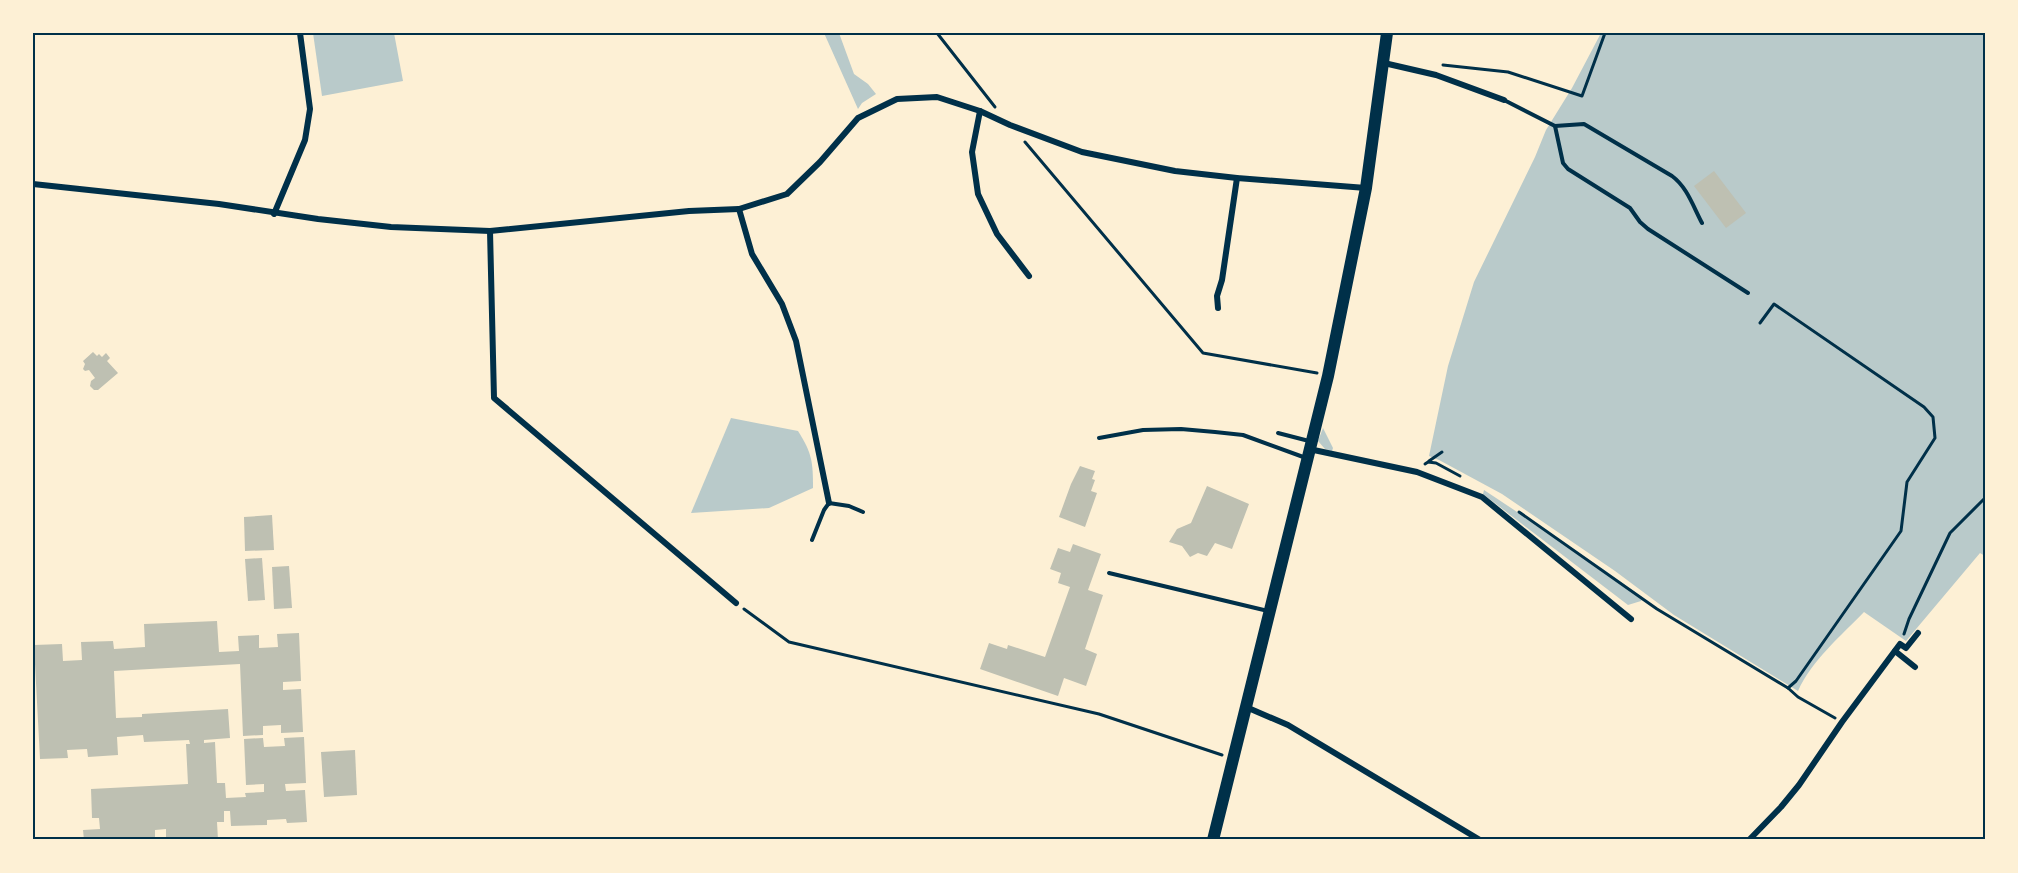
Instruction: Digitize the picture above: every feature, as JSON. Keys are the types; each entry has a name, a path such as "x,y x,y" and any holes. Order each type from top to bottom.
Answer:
{"main road":[{"path":"1213,840 1328,376 1366,188 1387,33"}],"street":[{"path":"274,214 305,140 310,109 300,33"},
{"path":"1384,63 1444,77 1504,100"},
{"path":"33,184 219,204 274,214 391,227 490,231 689,211 739,209 787,194 820,162 858,118 897,99 937,97 980,111 1010,125 1082,152 1175,171 1366,188"},
{"path":"980,111 972,152 978,194 997,234 1029,276"},
{"path":"1218,308 1217,296 1222,280 1237,178"},
{"path":"739,209 752,254 782,304 796,341 829,503"},
{"path":"490,231 494,398 736,603"},
{"path":"1309,450 1418,472 1482,497 1631,619"},
{"path":"1749,840 1799,785 1900,644 1906,648 1918,633"},
{"path":"1895,651 1915,667"},
{"path":"1245,706 1288,725 1480,840"}],"lane":[{"path":"1504,100 1555,126 1584,124 1672,176 1683,185 1702,223"},
{"path":"1555,126 1563,163 1568,169 1630,208 1648,229 1748,293"},
{"path":"1099,438 1143,430 1181,429 1243,435 1309,450"},
{"path":"1278,433 1309,450"},
{"path":"812,540 829,503 849,506 863,512"},
{"path":"1109,573 1269,611"}],"path":[{"path":"937,33 995,106"},
{"path":"1440,65 1508,72 1582,96 1605,33"},
{"path":"1010,125 1203,353 1328,376"},
{"path":"1760,323 1774,304 1924,407 1933,417 1935,427 1935,438 1907,482 1901,531 1796,681 1788,688"},
{"path":"1418,472 1442,452"},
{"path":"1428,462 1436,463 1463,477"},
{"path":"1900,644 1909,619 1950,533 1985,498"},
{"path":"1518,511 1657,609 1842,722"},
{"path":"736,603 789,642 1100,714 1232,759"}],"shaded area":[{"path":"313,33 394,33 403,81 322,96"},
{"path":"824,33 839,33 854,74 868,84 876,94 862,103 858,109"},
{"path":"1601,33 1985,33 1985,556 1980,553 1906,641 1864,612 1819,659 1798,691 1674,615 1615,571 1502,494 1429,456 1448,366 1474,282 1546,130 1572,88"},
{"path":"731,418 798,431 811,458 813,488 769,508 691,513"},
{"path":"1323,428 1333,448 1332,451 1325,449 1318,441"},
{"path":"1484,490 1603,569 1643,598 1641,601 1628,605 1483,494"}],"building":[{"path":"1714,171 1746,213 1726,228 1694,186"},
{"path":"93,352 102,357 106,353 110,358 107,361 118,373 98,390 90,386 91,381 95,378 89,370 83,369 85,364 83,361"},
{"path":"1080,466 1095,471 1091,491 1097,493 1085,527 1059,517"},
{"path":"1207,486 1249,504 1232,549 1215,543 1207,556 1198,553 1190,557 1182,546 1169,542 1177,529 1191,523"},
{"path":"272,515 274,550 245,551 244,517"},
{"path":"1073,544 1101,554 1088,590 1103,595 1085,649 1097,654 1086,686 1064,678 1058,696 980,669 989,643 1007,649 1008,645 1045,657 1070,587 1058,583 1061,573 1050,569 1058,548 1070,552"},
{"path":"262,558 265,600 248,601 245,559"},
{"path":"289,566 292,608 274,609 272,567"},
{"path":"217,621 219,652 239,651 238,636 259,635 259,648 278,647 277,634 299,633 301,681 283,682 283,690 301,689 303,732 281,733 281,725 263,726 263,735 243,736 240,664 114,671 116,718 142,717 142,714 228,709 230,738 204,740 204,743 215,742 217,783 225,783 226,798 246,797 245,793 264,792 264,784 246,785 244,739 263,738 264,747 285,746 284,738 304,737 306,783 285,784 286,791 305,790 307,822 287,823 286,819 267,820 267,825 231,826 230,811 224,811 224,822 217,822 218,840 166,840 166,829 155,830 155,840 84,840 83,830 100,829 99,818 92,818 91,789 188,784 186,744 190,744 189,740 144,742 143,735 117,737 118,755 88,757 87,749 67,750 68,758 40,759 34,645 62,644 63,661 82,660 81,642 113,641 114,649 145,647 144,624"},
{"path":"355,750 357,795 324,797 321,752"}]}
